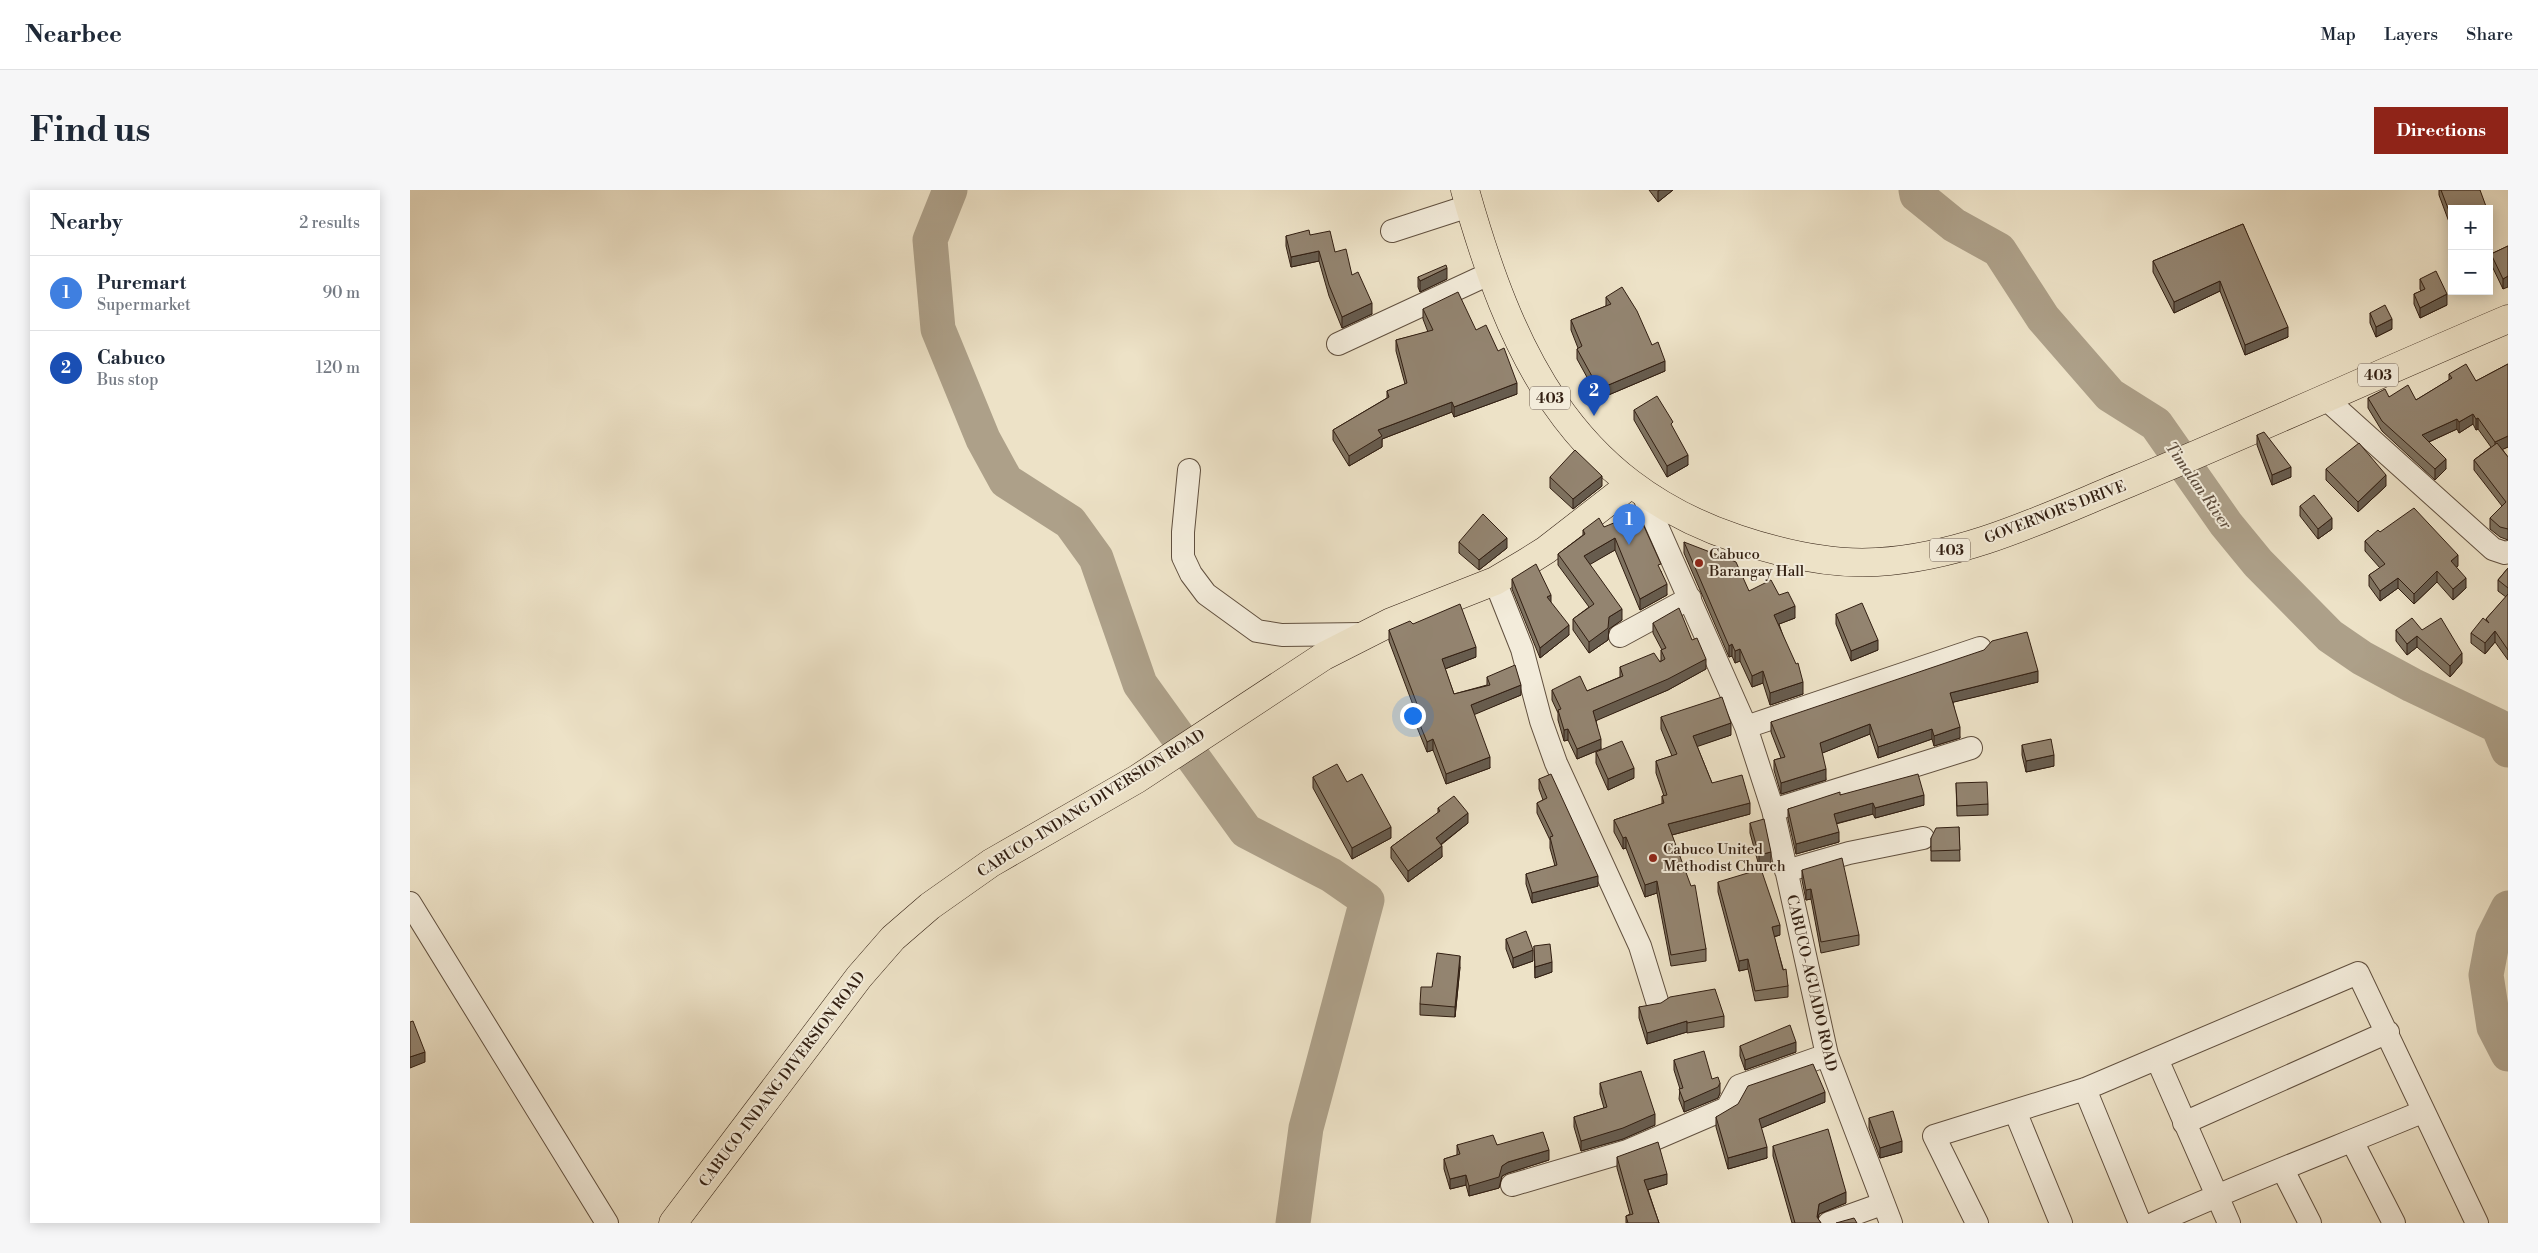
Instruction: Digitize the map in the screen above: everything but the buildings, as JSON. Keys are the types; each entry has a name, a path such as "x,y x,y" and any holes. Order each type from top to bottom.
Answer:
{"main road":[{"name":"GOVERNOR'S DRIVE","path":"1467,198 1491,273 1524,354 1548,395 1587,443 1636,487 1680,515 1749,543 1804,557 1830,561 1878,562 1930,555 1986,539 2164,468 2508,319"},
{"name":"CABUCO-INDANG DIVERSION ROAD","path":"673,1223 840,1000 898,933 930,906 991,863 1137,779 1296,673 1363,634 1495,581 1546,550 1636,487"}],"street":[{"path":"1392,231 1467,198"},
{"path":"1338,344 1491,273"},
{"path":"2325,398 2493,549 2505,553 2508,552"},
{"path":"1189,470 1183,532 1183,557 1190,574 1206,594 1257,631 1282,635 1363,634"},
{"name":"CABUCO-AGUADO ROAD","path":"1636,487 1690,598 1746,727 1773,810 1826,1055 1887,1213"},
{"path":"1495,581 1522,649 1541,721 1556,763 1640,946 1658,1001"},
{"path":"1620,636 1690,598"},
{"path":"1746,727 1980,648"},
{"path":"1773,810 1971,748"},
{"path":"1786,871 1849,852 1923,838"},
{"path":"410,903 608,1223"},
{"path":"1978,1223 1934,1136 2085,1089 2358,973 2388,1032 2422,1112 2477,1223"},
{"path":"2184,1123 2388,1032"},
{"path":"1512,1186 1627,1151 1727,1108 1739,1086 1826,1055"},
{"path":"2157,1059 2229,1223"},
{"path":"2085,1089 2140,1223"},
{"path":"2015,1111 2061,1223"},
{"path":"2155,1223 2216,1195 2283,1170 2422,1112"},
{"path":"2352,1142 2394,1223"},
{"path":"2283,1170 2310,1223"},
{"path":"1829,1223 1887,1213"}],"waterway":[{"path":"950,190 930,240 938,329 983,439 1006,481 1070,522 1096,558 1140,684 1246,831 1331,875 1367,900 1306,1128 1293,1223"},
{"name":"Timalan River","path":"1916,190 1917,195 1954,225 1999,250 2043,318 2110,395 2156,424 2226,524 2258,563 2330,636 2362,658 2412,685 2498,726 2508,750"},
{"name":"Timalan River","path":"2508,908 2493,938 2486,975 2494,1027 2508,1054"}],"place":[{"name":"Cabuco","path":"1594,416"},
{"name":"Puremart","path":"1629,545"},
{"name":"Cabuco Barangay Hall","path":"1699,563"},
{"name":"Cabuco United Methodist Church","path":"1653,858"}]}
